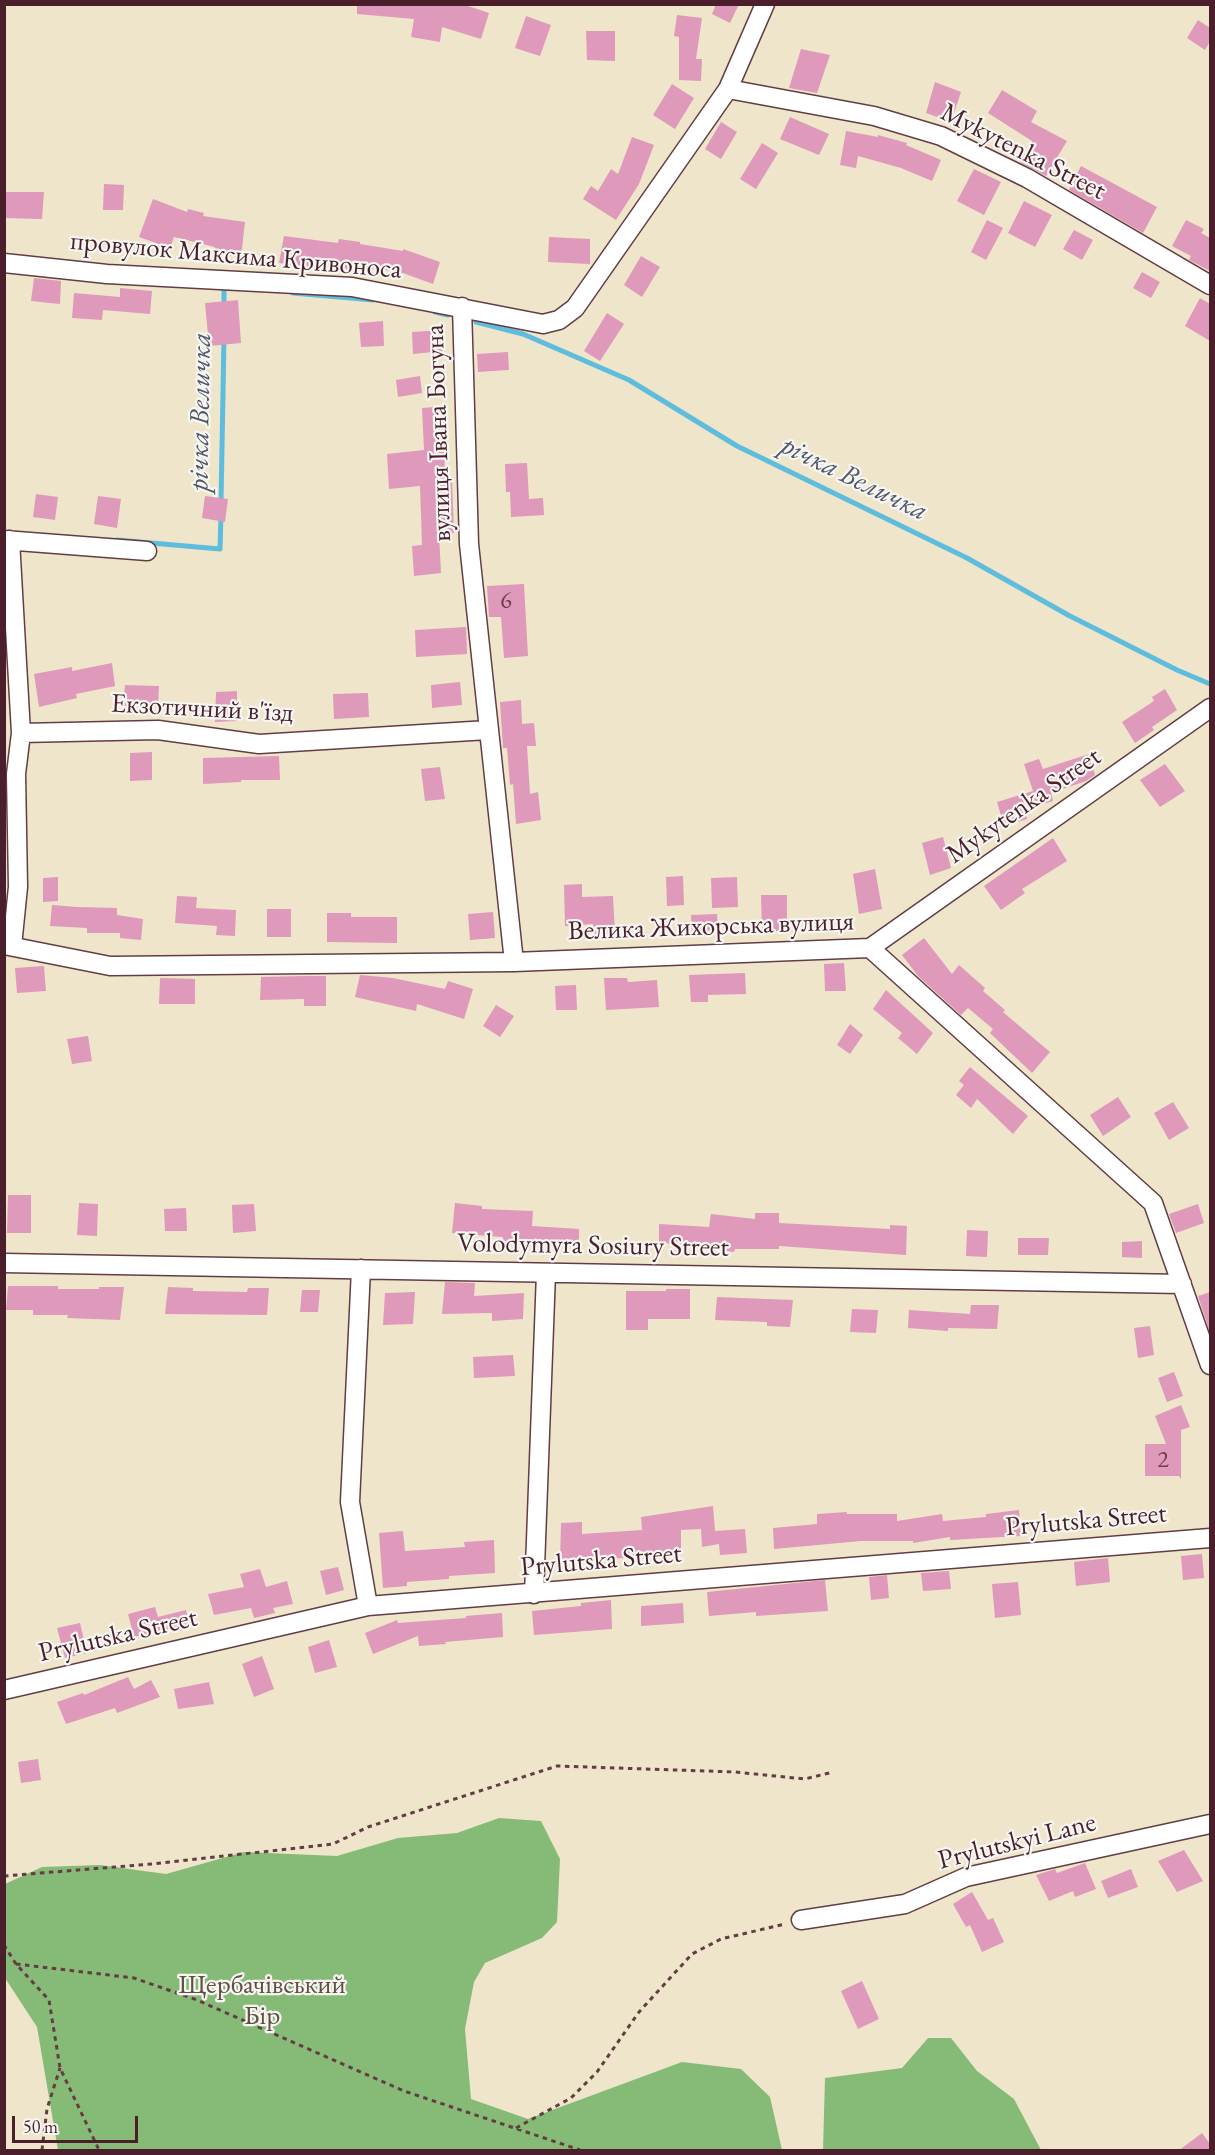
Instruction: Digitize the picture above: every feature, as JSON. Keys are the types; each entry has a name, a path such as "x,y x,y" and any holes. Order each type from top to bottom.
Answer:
{"street":[{"name":"вулиця Івана Богуна","path":"514,962 470,544 462,307 543,324 559,320 574,308 728,89 765,4"},
{"name":"Mykytenka Street","path":"728,89 874,116 941,136 1027,178 1210,285"},
{"name":"провулок Максима Кривоноса","path":"4,262 107,274 352,287 462,307"},
{"path":"8,945 18,887 16,774 21,733 7,540 147,551"},
{"name":"Mykytenka Street","path":"870,948 1210,708"},
{"name":"Екзотичний в'їзд","path":"21,733 158,730 259,744 488,730"},
{"name":"Велика Жихорська вулиця","path":"8,945 110,966 514,962 870,948 1153,1203 1210,1365"},
{"name":"Volodymyra Sosiury Street","path":"4,1263 1182,1284"},
{"path":"361,1269 350,1502 368,1606"},
{"path":"534,1594 546,1273"},
{"name":"Prylutska Street","path":"4,1690 368,1606 1210,1538"},
{"name":"Prylutskyi Lane","path":"801,1920 905,1904 966,1877 1210,1824"}],"path":[{"path":"4,1876 152,1864 333,1844 368,1827 557,1766 735,1772 805,1779 833,1772"},
{"path":"515,2129 571,2098 597,2072 639,2012 692,1954 721,1940 801,1920"},
{"path":"4,1946 16,1964 48,2000 60,2068 99,2151"},
{"path":"16,1964 134,1978 197,2000 405,2091 580,2151"},
{"path":"42,2151 48,2109 60,2068"}],"green space":[{"name":"Щербачівський Бір","path":"499,1818 541,1821 560,1859 557,1922 542,1938 485,1963 474,1982 465,2029 471,2099 528,2119 682,2062 741,2069 770,2097 782,2150 58,2150 37,2027 5,1978 5,1884 42,1867 100,1865 166,1874 244,1852 337,1856 398,1838 457,1833"},
{"path":"928,2038 951,2038 977,2071 1014,2099 1041,2150 823,2150 825,2078 902,2068"}],"building":[{"path":"357,4 462,4 489,13 481,39 442,27 440,42 411,37 414,19 357,14"},
{"path":"716,4 739,4 730,23 712,14"},
{"path":"677,15 702,18 696,59 702,59 701,81 679,80 679,37 674,36"},
{"path":"526,16 551,25 540,56 515,48"},
{"path":"1198,20 1210,28 1210,41 1205,50 1187,38"},
{"path":"586,31 615,31 615,61 587,60"},
{"path":"801,49 830,55 817,93 789,88"},
{"path":"935,82 961,92 951,122 926,113"},
{"path":"672,84 694,98 675,129 653,115"},
{"path":"1002,90 1037,111 1031,122 1067,141 1046,176 1020,162 1032,141 988,113"},
{"path":"790,117 829,134 819,155 780,139"},
{"path":"721,122 737,132 721,159 705,149"},
{"path":"846,131 878,137 878,135 907,143 906,145 941,160 932,181 901,168 858,156 856,168 840,165"},
{"path":"632,137 654,145 639,184 616,220 583,199 591,186 598,191 611,169 618,174"},
{"path":"762,143 778,153 756,189 740,179"},
{"path":"1081,166 1157,207 1143,233 1069,190"},
{"path":"974,169 1001,182 984,215 957,201"},
{"path":"104,184 124,185 123,210 103,210"},
{"path":"4,192 44,192 42,219 4,218"},
{"path":"153,199 187,212 188,209 204,213 203,216 245,222 241,257 214,254 215,247 174,237 170,248 139,237"},
{"path":"1024,201 1052,215 1035,247 1008,233"},
{"path":"987,220 1003,228 986,260 971,252"},
{"path":"1186,220 1204,229 1201,233 1210,238 1210,271 1189,260 1191,256 1172,246"},
{"path":"1074,230 1093,240 1082,260 1063,249"},
{"path":"284,236 338,243 339,239 403,251 403,249 440,262 433,284 400,272 357,266 356,270 327,266 326,269 279,263"},
{"path":"549,237 590,239 590,264 548,262"},
{"path":"641,256 660,267 642,297 624,285"},
{"path":"1142,272 1160,282 1151,298 1133,288"},
{"path":"34,278 61,281 60,304 31,301"},
{"path":"120,288 152,291 150,314 103,310 102,320 72,318 74,293 120,297"},
{"path":"1200,298 1210,304 1210,341 1185,326"},
{"path":"238,300 241,343 209,346 205,303"},
{"path":"607,313 624,324 600,361 584,351"},
{"path":"383,321 384,346 361,347 359,323"},
{"path":"442,330 443,351 413,354 412,332"},
{"path":"508,352 509,370 478,372 477,354"},
{"path":"420,376 422,393 398,397 396,380"},
{"path":"445,406 445,481 452,480 454,533 439,534 441,573 414,576 412,546 422,545 420,486 389,489 387,454 424,450 422,408"},
{"path":"527,463 529,499 543,498 544,515 511,517 510,492 506,492 505,464"},
{"path":"36,494 58,497 55,520 33,517"},
{"path":"98,496 121,499 117,528 94,524"},
{"path":"205,496 228,499 225,522 202,518"},
{"path":"524,584 528,656 504,658 501,617 489,617 487,586"},
{"path":"466,627 467,654 416,657 415,630"},
{"path":"112,663 115,686 76,694 77,698 39,707 34,674 72,667 72,671"},
{"path":"460,682 462,705 432,708 431,685"},
{"path":"125,685 159,686 158,706 123,706"},
{"path":"1165,689 1177,710 1152,727 1154,730 1135,743 1122,722 1154,701 1152,697"},
{"path":"237,691 237,721 215,722 216,692"},
{"path":"368,693 369,717 334,719 333,694"},
{"path":"521,700 522,724 534,723 536,746 527,746 530,794 538,792 541,820 516,824 507,748 503,748 500,702"},
{"path":"152,752 152,780 130,781 130,753"},
{"path":"1089,754 1095,775 1086,781 1051,793 1053,801 1025,810 1027,819 1004,826 997,802 1033,791 1024,764 1039,759 1043,769"},
{"path":"279,756 280,780 241,780 241,782 203,784 203,758"},
{"path":"1165,764 1185,791 1160,807 1140,780"},
{"path":"440,767 445,799 425,801 421,769"},
{"path":"943,837 951,868 930,875 922,843"},
{"path":"1053,838 1067,861 1022,889 1025,893 1001,910 984,886"},
{"path":"875,869 882,909 859,914 853,874"},
{"path":"683,876 684,905 667,906 666,877"},
{"path":"58,877 58,901 43,902 43,878"},
{"path":"737,877 738,907 712,908 711,878"},
{"path":"582,884 582,897 613,896 615,934 594,935 593,924 565,926 564,885"},
{"path":"761,895 787,895 787,931 762,931"},
{"path":"177,896 197,897 196,908 236,910 235,936 216,935 217,926 175,923"},
{"path":"52,905 117,908 117,915 143,919 141,940 120,938 120,933 87,933 87,928 50,926"},
{"path":"267,909 291,909 291,937 267,937"},
{"path":"493,912 495,938 470,940 468,914"},
{"path":"327,913 351,913 351,917 397,917 397,943 327,942"},
{"path":"717,914 718,930 692,932 691,915"},
{"path":"924,938 952,974 959,965 985,988 983,991 1005,1010 1003,1012 1050,1052 1032,1073 990,1033 993,1029 968,1008 961,1015 918,976 902,955"},
{"path":"844,963 846,991 825,991 824,964"},
{"path":"44,966 46,991 17,993 15,968"},
{"path":"745,973 746,994 708,995 708,1002 691,1002 689,975"},
{"path":"360,975 393,978 445,989 448,981 473,989 464,1019 417,1004 416,1011 355,997"},
{"path":"326,976 326,1006 304,1006 304,999 260,1000 261,977"},
{"path":"160,978 195,979 195,1004 159,1004"},
{"path":"604,978 627,978 628,982 657,980 659,1007 606,1010"},
{"path":"576,985 577,1010 556,1010 555,986"},
{"path":"886,990 933,1033 917,1054 898,1038 902,1033 873,1009"},
{"path":"496,1005 514,1016 500,1037 483,1026"},
{"path":"850,1024 863,1035 850,1054 837,1045"},
{"path":"88,1036 92,1061 72,1064 67,1039"},
{"path":"970,1067 1028,1116 1013,1134 977,1099 971,1108 956,1095 964,1085 959,1081"},
{"path":"1118,1097 1131,1117 1103,1136 1090,1115"},
{"path":"1173,1102 1189,1128 1169,1140 1154,1113"},
{"path":"8,1195 31,1195 31,1233 7,1233"},
{"path":"79,1203 98,1204 97,1236 77,1235"},
{"path":"455,1203 482,1206 482,1209 533,1211 532,1226 579,1229 579,1247 552,1246 553,1243 503,1242 503,1237 452,1233"},
{"path":"254,1204 256,1231 233,1233 232,1205"},
{"path":"1198,1204 1204,1223 1176,1233 1169,1214"},
{"path":"186,1208 187,1231 165,1231 164,1209"},
{"path":"755,1213 779,1213 779,1223 890,1229 890,1225 907,1226 906,1255 779,1246 779,1249 735,1249 734,1252 706,1248 707,1246 659,1243 659,1224 709,1227 711,1214 755,1219"},
{"path":"967,1230 988,1231 987,1257 966,1256"},
{"path":"1018,1238 1049,1238 1048,1255 1018,1255"},
{"path":"1142,1241 1142,1258 1122,1257 1122,1242"},
{"path":"445,1282 475,1283 474,1296 524,1293 523,1319 492,1321 492,1313 442,1314"},
{"path":"8,1286 58,1286 58,1289 124,1287 120,1320 67,1318 68,1315 33,1315 33,1310 6,1310"},
{"path":"168,1287 193,1288 193,1291 247,1292 248,1288 269,1288 267,1315 165,1314"},
{"path":"666,1289 690,1289 690,1319 648,1319 648,1330 626,1330 626,1291 666,1291"},
{"path":"302,1290 320,1290 318,1312 300,1312"},
{"path":"415,1292 413,1324 383,1325 385,1293"},
{"path":"1210,1292 1210,1333 1198,1296"},
{"path":"717,1297 793,1300 790,1327 767,1326 767,1322 715,1320"},
{"path":"971,1305 999,1305 997,1329 948,1328 948,1331 908,1328 909,1310 970,1314"},
{"path":"852,1309 878,1310 876,1333 850,1332"},
{"path":"1150,1326 1154,1355 1138,1358 1134,1328"},
{"path":"513,1355 515,1376 474,1378 473,1357"},
{"path":"1174,1372 1183,1396 1167,1402 1158,1378"},
{"path":"1181,1405 1190,1427 1181,1430 1181,1479 1179,1476 1145,1476 1145,1444 1166,1444 1155,1416"},
{"path":"713,1506 715,1531 745,1529 747,1553 720,1555 719,1544 702,1547 701,1529 681,1530 681,1549 624,1558 560,1562 561,1523 582,1522 582,1534 642,1530 641,1517"},
{"path":"1019,1510 1021,1536 950,1540 950,1537 913,1543 913,1541 861,1541 774,1549 773,1528 817,1524 817,1514 847,1512 847,1514 897,1514 897,1521 942,1514 943,1521 986,1517 986,1514"},
{"path":"403,1531 405,1551 465,1547 464,1542 494,1540 495,1573 449,1576 449,1579 407,1582 407,1586 383,1588 379,1533"},
{"path":"1202,1554 1204,1578 1183,1580 1181,1556"},
{"path":"1108,1558 1110,1582 1076,1586 1074,1562"},
{"path":"338,1567 344,1590 326,1595 320,1571"},
{"path":"260,1569 266,1587 287,1581 293,1604 273,1608 275,1613 254,1618 251,1608 214,1615 208,1594 244,1587 240,1574"},
{"path":"949,1571 951,1589 923,1591 921,1573"},
{"path":"887,1575 889,1598 871,1600 869,1577"},
{"path":"825,1580 828,1611 756,1616 756,1612 709,1616 707,1592"},
{"path":"1018,1582 1021,1615 995,1618 992,1584"},
{"path":"611,1600 612,1629 534,1635 532,1611 581,1606 581,1603"},
{"path":"683,1603 684,1623 641,1626 641,1606"},
{"path":"155,1607 158,1617 186,1610 190,1628 175,1632 174,1628 134,1637 128,1614"},
{"path":"502,1613 503,1637 419,1646 418,1636 373,1654 365,1633 397,1620 398,1623"},
{"path":"80,1623 87,1653 65,1658 57,1628"},
{"path":"329,1640 337,1667 315,1673 308,1647"},
{"path":"262,1656 274,1689 254,1697 242,1664"},
{"path":"128,1677 134,1689 151,1680 160,1697 117,1713 115,1708 66,1724 57,1702 83,1693 84,1695"},
{"path":"209,1682 214,1704 178,1709 174,1689"},
{"path":"38,1759 41,1780 21,1783 18,1762"},
{"path":"1184,1850 1203,1881 1177,1892 1158,1861"},
{"path":"1085,1863 1096,1889 1075,1897 1073,1891 1049,1901 1036,1875 1055,1869 1057,1873"},
{"path":"1131,1869 1138,1887 1108,1898 1101,1881"},
{"path":"972,1892 988,1920 993,1918 1004,1942 982,1952 970,1925 966,1927 953,1904"},
{"path":"862,1981 879,2019 858,2029 841,1991"},
{"path":"1202,2133 1210,2144 1210,2151 1178,2151"}],"waterway":[{"name":"річка Величка","path":"224,307 224,286 227,286"},
{"name":"річка Величка","path":"293,293 373,300"},
{"name":"річка Величка","path":"435,312 448,315"},
{"name":"річка Величка","path":"476,322 523,334 629,380 737,446 967,558 1068,615 1177,670 1210,684"},
{"name":"річка Величка","path":"221,502 224,338"},
{"name":"річка Величка","path":"117,540 220,549 221,515"}]}
